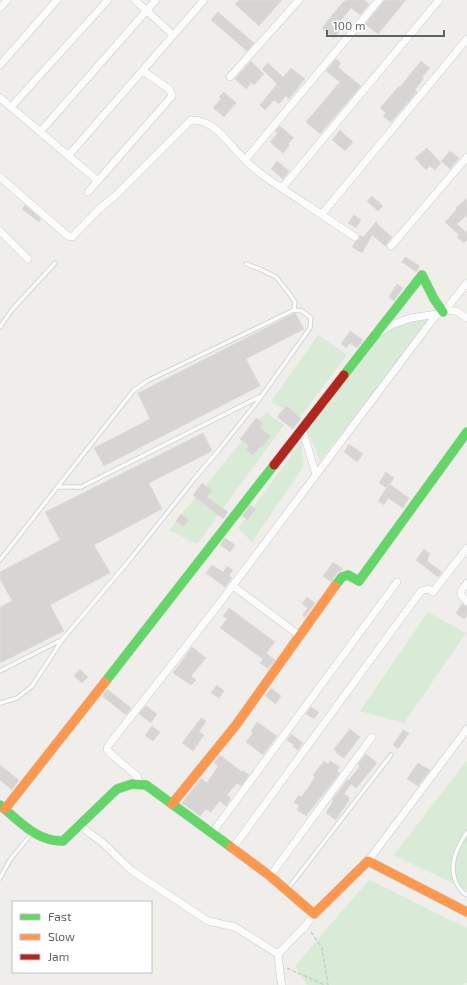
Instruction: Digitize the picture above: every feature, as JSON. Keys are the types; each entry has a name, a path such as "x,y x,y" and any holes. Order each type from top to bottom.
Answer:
{"street":[{"path":"0,8 7,0"},
{"path":"0,65 58,0"},
{"path":"10,107 108,0"},
{"path":"135,0 173,35"},
{"path":"40,132 156,0"},
{"path":"68,156 204,0"},
{"path":"230,77 299,0"},
{"path":"245,160 379,0"},
{"path":"282,188 439,0"},
{"path":"322,214 467,39"},
{"path":"88,192 172,96 169,89 143,71"},
{"path":"0,98 97,180"},
{"path":"0,177 70,237 73,236 99,209 115,196 191,120 204,122 213,126 245,160 282,188 355,237"},
{"path":"391,246 467,157"},
{"path":"0,231 28,259"},
{"path":"314,914 270,876 146,785 140,784 124,786 117,789 63,841 58,843 33,832 3,807 422,275 430,295 442,312"},
{"path":"140,784 137,776 111,754 107,749 108,746 233,586 316,475 442,312 467,283"},
{"path":"372,337 390,325 411,318 456,311 467,318"},
{"path":"302,428 316,475"},
{"path":"172,804 236,725 342,577 348,575 359,581 467,432"},
{"path":"232,849 417,596 425,589 433,592 467,548"},
{"path":"212,833 397,582"},
{"path":"467,583 461,591 461,594 467,602"},
{"path":"233,586 300,636"},
{"path":"282,985 278,954 306,925 314,914 368,861 467,729"},
{"path":"270,876 372,737"},
{"path":"79,825 103,843 131,870 208,922 235,927 278,954"},
{"path":"368,861 467,912"}],"lane":[{"path":"0,327 11,311 55,263"},
{"path":"246,264 276,277 295,302 294,310"},
{"path":"0,560 133,391 138,387 147,381 294,310 302,311 311,318 310,328 263,395 128,562 62,640 32,686 17,698 0,703"},
{"path":"58,487 81,487 263,395"},
{"path":"0,671 62,640"},
{"path":"287,891 390,755"},
{"path":"0,878 10,860 33,832"},
{"path":"467,832 454,856 452,870 454,879 463,893 467,895"}],"path":[{"path":"306,925 322,948 328,985"},
{"path":"279,965 325,985"}],"green space":[{"path":"433,317 320,461 306,427 375,338 412,320"},
{"path":"318,335 347,355 300,417 271,402"},
{"path":"266,412 284,425 197,544 169,530"},
{"path":"302,441 303,467 252,542 238,528"},
{"path":"428,612 466,633 404,723 360,711"},
{"path":"467,760 467,890 394,855"},
{"path":"369,880 467,928 467,983 462,985 307,985 295,966"}],"building":[{"path":"239,0 282,0 259,26 235,4"},
{"path":"346,0 364,0 369,4 360,15 351,8 339,23 344,26 334,38 322,28"},
{"path":"385,0 406,0 378,34 365,24"},
{"path":"218,12 254,43 247,51 211,20"},
{"path":"336,59 341,63 338,67 361,86 320,134 306,122 340,82 326,71"},
{"path":"251,61 264,74 254,85 251,83 246,89 235,79"},
{"path":"421,61 430,68 422,77 424,78 415,90 417,92 391,122 383,116 386,113 380,108 399,86 400,87"},
{"path":"268,63 283,77 291,68 305,79 289,99 286,96 279,104 274,100 265,110 260,105 277,84 262,69"},
{"path":"224,92 236,103 224,117 213,108 221,99 219,97"},
{"path":"280,126 294,138 288,144 290,145 283,153 270,142 278,133 275,131"},
{"path":"340,130 353,142 345,151 332,140"},
{"path":"427,148 441,163 435,170 430,166 426,170 415,158"},
{"path":"450,151 459,158 450,169 441,161"},
{"path":"277,161 289,171 283,179 271,169"},
{"path":"372,196 383,206 378,211 367,201"},
{"path":"467,198 467,215 457,224 467,233 467,240 464,243 457,237 459,235 445,222 457,209 456,208"},
{"path":"25,205 41,219 39,222 22,209"},
{"path":"354,215 361,220 356,228 348,223"},
{"path":"376,222 392,237 385,246 372,235 362,253 352,247 359,239 360,235 363,237"},
{"path":"405,257 420,266 416,272 402,262"},
{"path":"397,284 403,288 394,301 389,297"},
{"path":"295,313 304,329 246,359 260,386 104,466 94,448 150,419 138,393"},
{"path":"350,331 363,340 357,348 350,343 346,348 341,344"},
{"path":"286,406 301,418 293,429 277,417"},
{"path":"256,418 263,423 260,428 271,436 253,455 246,450 249,446 240,439"},
{"path":"203,433 212,451 149,483 162,509 94,545 110,573 50,605 64,631 0,663 0,607 12,601 0,579 0,572 60,540 45,512"},
{"path":"349,444 363,454 357,462 344,452"},
{"path":"386,472 394,478 387,488 379,483"},
{"path":"202,483 212,490 207,497 228,512 223,519 193,495"},
{"path":"389,484 409,498 403,508 388,498 384,505 378,501"},
{"path":"250,505 256,509 248,520 242,516"},
{"path":"181,514 189,520 183,527 176,521"},
{"path":"225,538 235,545 230,552 220,545"},
{"path":"424,549 430,554 427,561 442,572 438,577 416,560"},
{"path":"333,562 343,569 337,573 331,582 323,576"},
{"path":"212,565 223,572 227,566 233,570 229,576 232,578 225,587 206,573"},
{"path":"307,597 315,603 305,617 302,615 308,608 302,604"},
{"path":"462,604 467,607 467,615 464,619 456,613"},
{"path":"229,608 275,642 266,653 275,660 268,669 260,663 263,659 220,628 227,619 223,616"},
{"path":"192,647 206,658 191,676 196,680 191,685 173,673"},
{"path":"80,669 88,677 82,683 74,676"},
{"path":"217,685 224,691 219,698 211,693"},
{"path":"271,688 281,696 276,704 265,696"},
{"path":"107,689 131,708 126,715 102,696"},
{"path":"146,706 157,714 151,723 139,714"},
{"path":"311,707 319,712 314,719 306,714"},
{"path":"201,718 206,721 199,732 204,735 193,751 182,743"},
{"path":"257,722 277,736 263,755 246,742 253,733 251,731"},
{"path":"152,726 160,732 153,741 145,736"},
{"path":"350,729 360,737 344,758 336,753 337,752 334,749"},
{"path":"403,730 409,733 398,749 393,745"},
{"path":"291,734 303,743 298,750 287,740"},
{"path":"366,754 377,763 356,788 351,784 344,794 349,797 349,800 336,820 326,813 333,801 332,800 360,766 358,764"},
{"path":"220,755 242,772 243,770 249,775 241,786 237,783 227,795 231,798 226,806 220,801 211,812 206,809 200,816 182,803 201,778 207,783 218,766 214,763"},
{"path":"324,761 328,764 330,761 340,767 337,771 340,773 306,816 297,810 299,806 294,802 299,795 301,797 308,788 315,777 313,775"},
{"path":"418,763 430,770 418,786 407,779"},
{"path":"0,765 19,780 12,790 0,780"}],"traffic: fast":[{"path":"344,375 422,275 434,299 443,312"},
{"path":"335,586 342,577 348,575 359,581 467,432"},
{"path":"105,682 274,465"},
{"path":"0,805 36,834 45,838 63,841 117,789 132,784 146,785 231,847"}],"traffic: slow":[{"path":"172,804 236,725 335,586"},
{"path":"5,809 105,682"},
{"path":"231,847 270,876 314,914 368,861 467,912"}],"traffic: jam":[{"path":"274,465 344,375"}]}
